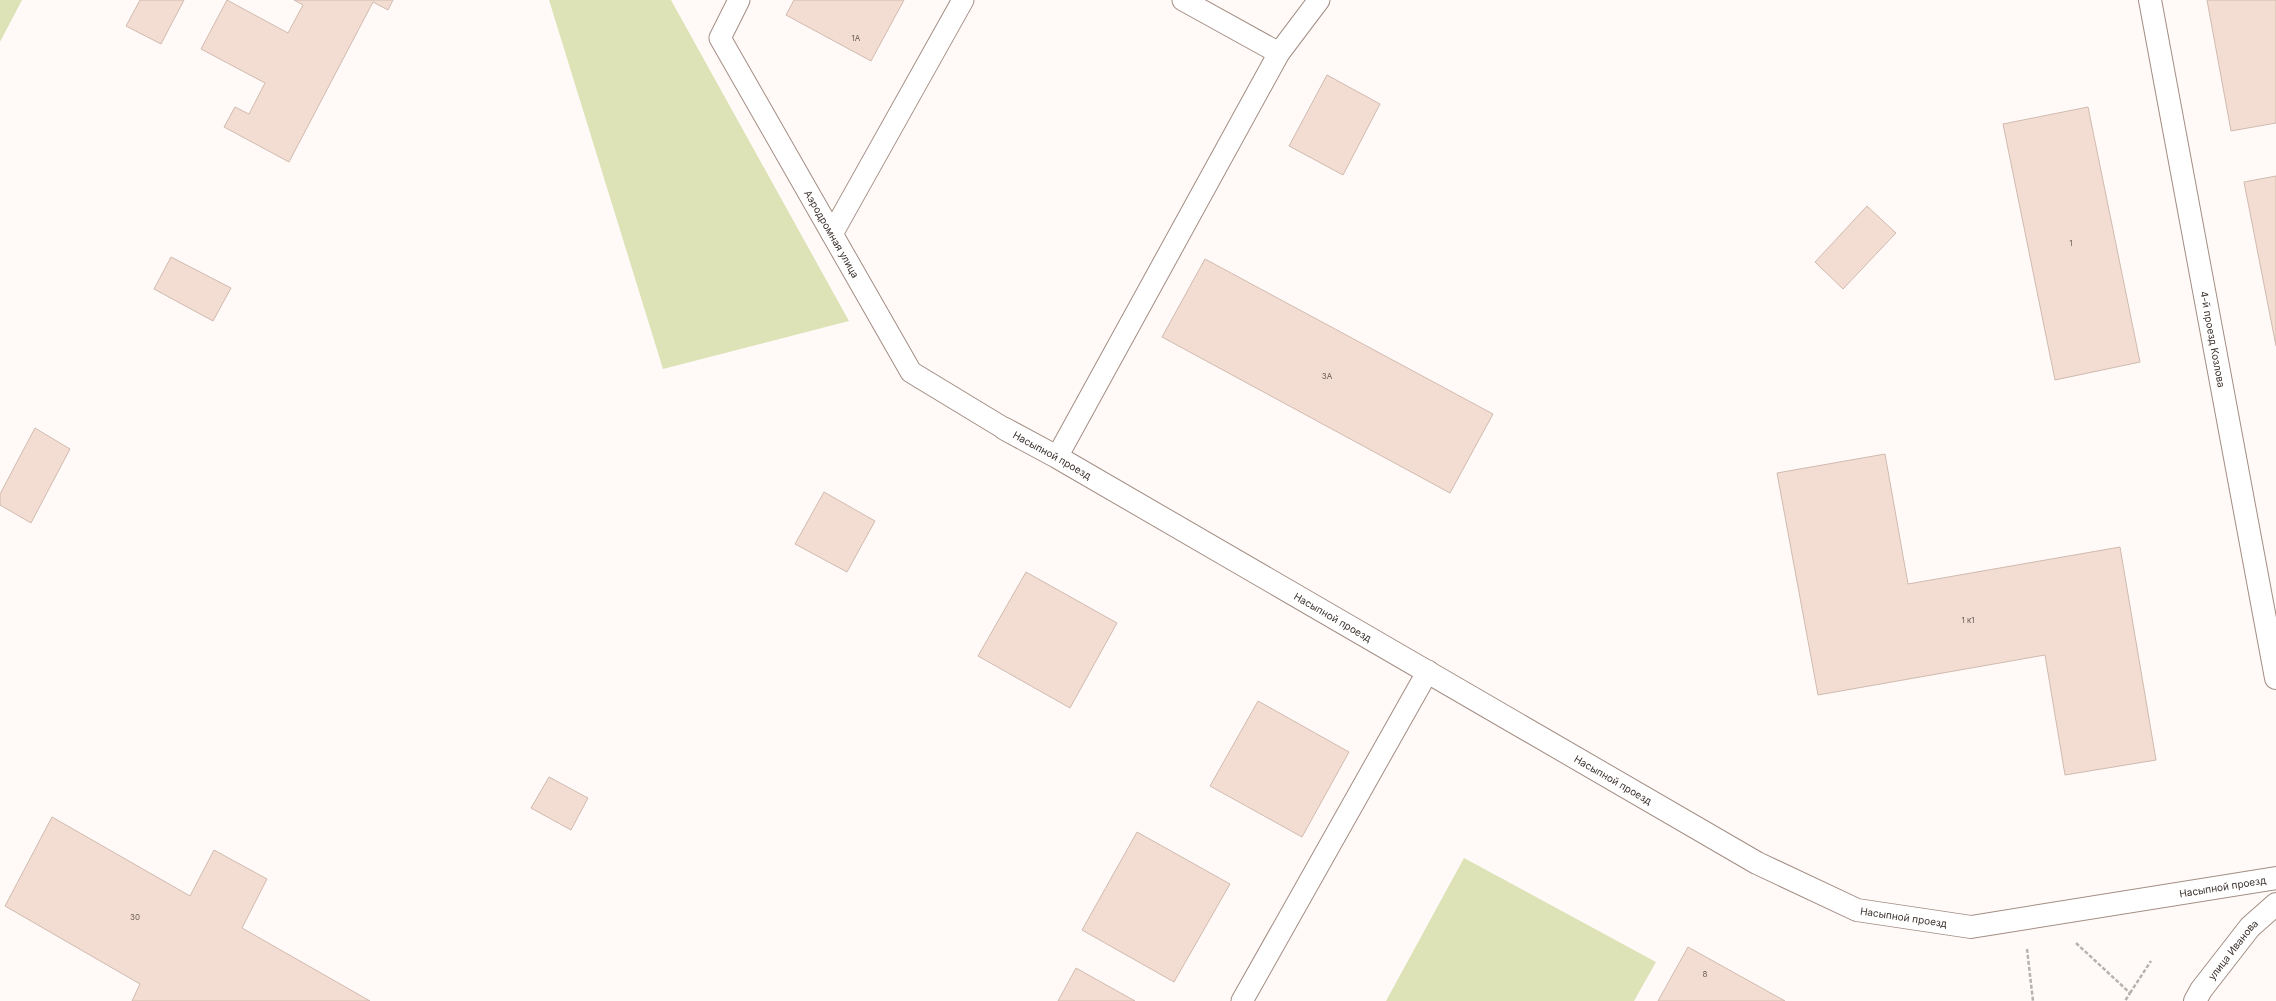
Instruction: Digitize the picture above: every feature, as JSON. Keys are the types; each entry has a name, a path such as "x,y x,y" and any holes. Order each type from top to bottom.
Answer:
{"street":[{"name":"4-й проезд Козлова","path":"2150,0 2276,678"},
{"name":"Насыпной проезд","path":"1005,429 1057,457 1428,671 1757,863 1857,910 1971,927 2276,878"},
{"name":"улица Иванова","path":"2195,1001 2250,927 2276,904"}],"lane":[{"name":"Аэродромная улица","path":"739,0 720,38 911,372 1005,429"},
{"path":"832,234 963,0"},
{"path":"1183,0 1279,53"},
{"path":"1057,457 1279,53 1319,0"},
{"path":"1242,1001 1428,671"}],"path":[{"path":"2046,915 2130,993"},
{"path":"2023,919 2033,1001"},
{"path":"2125,1001 2151,961"}],"green space":[{"path":"0,0 22,0 0,42"},
{"path":"549,0 671,0 849,321 663,369"},
{"path":"1464,858 1656,962 1634,1001 1386,1001"}],"building":[{"path":"140,0 184,0 161,44 126,26"},
{"path":"227,0 288,33 303,5 294,0 393,0 388,10 373,2 289,162 224,127 235,107 249,114 265,83 201,49"},
{"path":"794,0 904,0 871,61 786,15"},
{"path":"2207,0 2276,0 2276,123 2231,131"},
{"path":"1327,75 1380,104 1343,175 1289,146"},
{"path":"2088,107 2140,362 2055,380 2003,124"},
{"path":"2276,176 2276,346 2244,182"},
{"path":"1867,206 1896,233 1843,289 1815,262"},
{"path":"171,257 231,288 213,321 154,289"},
{"path":"1205,259 1493,414 1450,493 1162,337"},
{"path":"35,428 70,449 31,523 0,505 0,494"},
{"path":"1885,454 1908,584 2120,547 2156,760 2065,775 2045,655 1818,695 1777,473"},
{"path":"824,492 875,521 847,572 795,544"},
{"path":"1026,572 1117,623 1070,708 978,656"},
{"path":"1258,701 1349,752 1302,837 1210,786"},
{"path":"549,777 588,798 571,830 531,808"},
{"path":"52,817 190,896 214,850 267,879 242,928 370,1001 132,1001 140,984 5,906"},
{"path":"1137,832 1230,884 1174,982 1082,930"},
{"path":"1688,947 1785,1001 1658,1001"},
{"path":"1076,968 1135,1001 1058,1001"}]}
